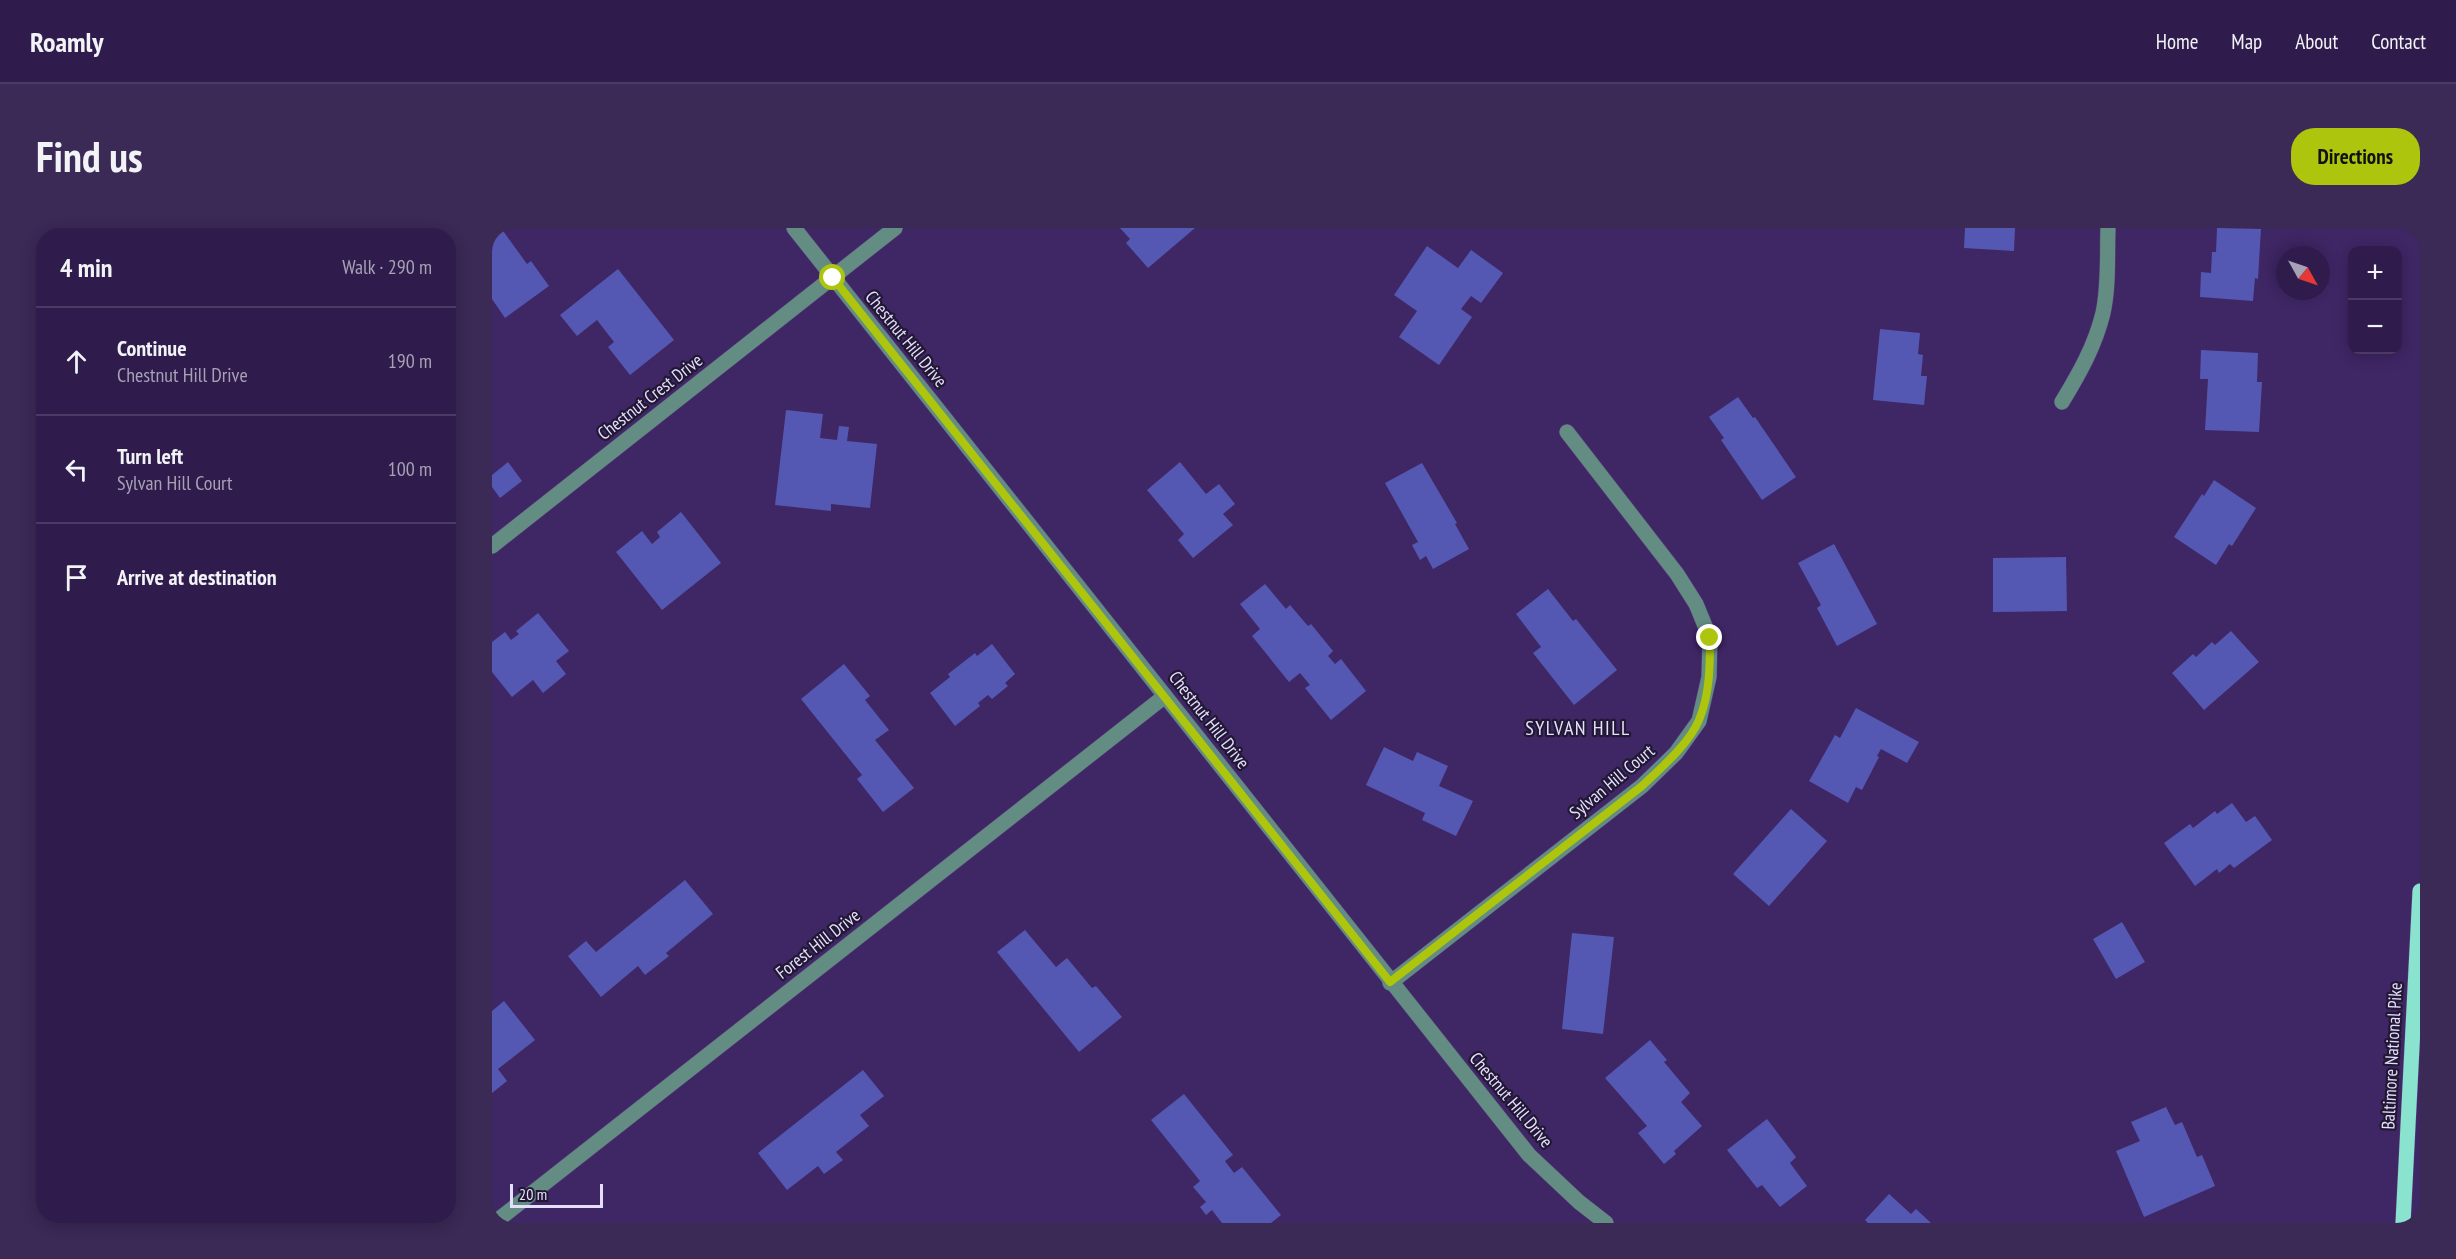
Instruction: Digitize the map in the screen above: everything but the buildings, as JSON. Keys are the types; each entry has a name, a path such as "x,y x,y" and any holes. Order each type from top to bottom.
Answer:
{"main road":[{"name":"Baltimore National Pike","path":"2403,1223 2420,891"}],"street":[{"name":"Chestnut Hill Drive","path":"794,228 1528,1155 1579,1202 1606,1223"},
{"name":"Chestnut Crest Drive","path":"492,546 894,228"},
{"path":"2062,402 2080,374 2095,341 2103,310 2108,228"},
{"name":"Sylvan Hill Court","path":"1390,982 1642,786 1676,753 1699,721 1709,677 1710,638 1696,604 1677,574 1567,432"},
{"name":"Forest Hill Drive","path":"494,1223 1166,696"}],"district":[{"name":"SYLVAN HILL","path":"1578,728"}],"route":[{"path":"833,278 1390,982 1642,786 1676,753 1699,721 1709,677 1710,638"}]}
